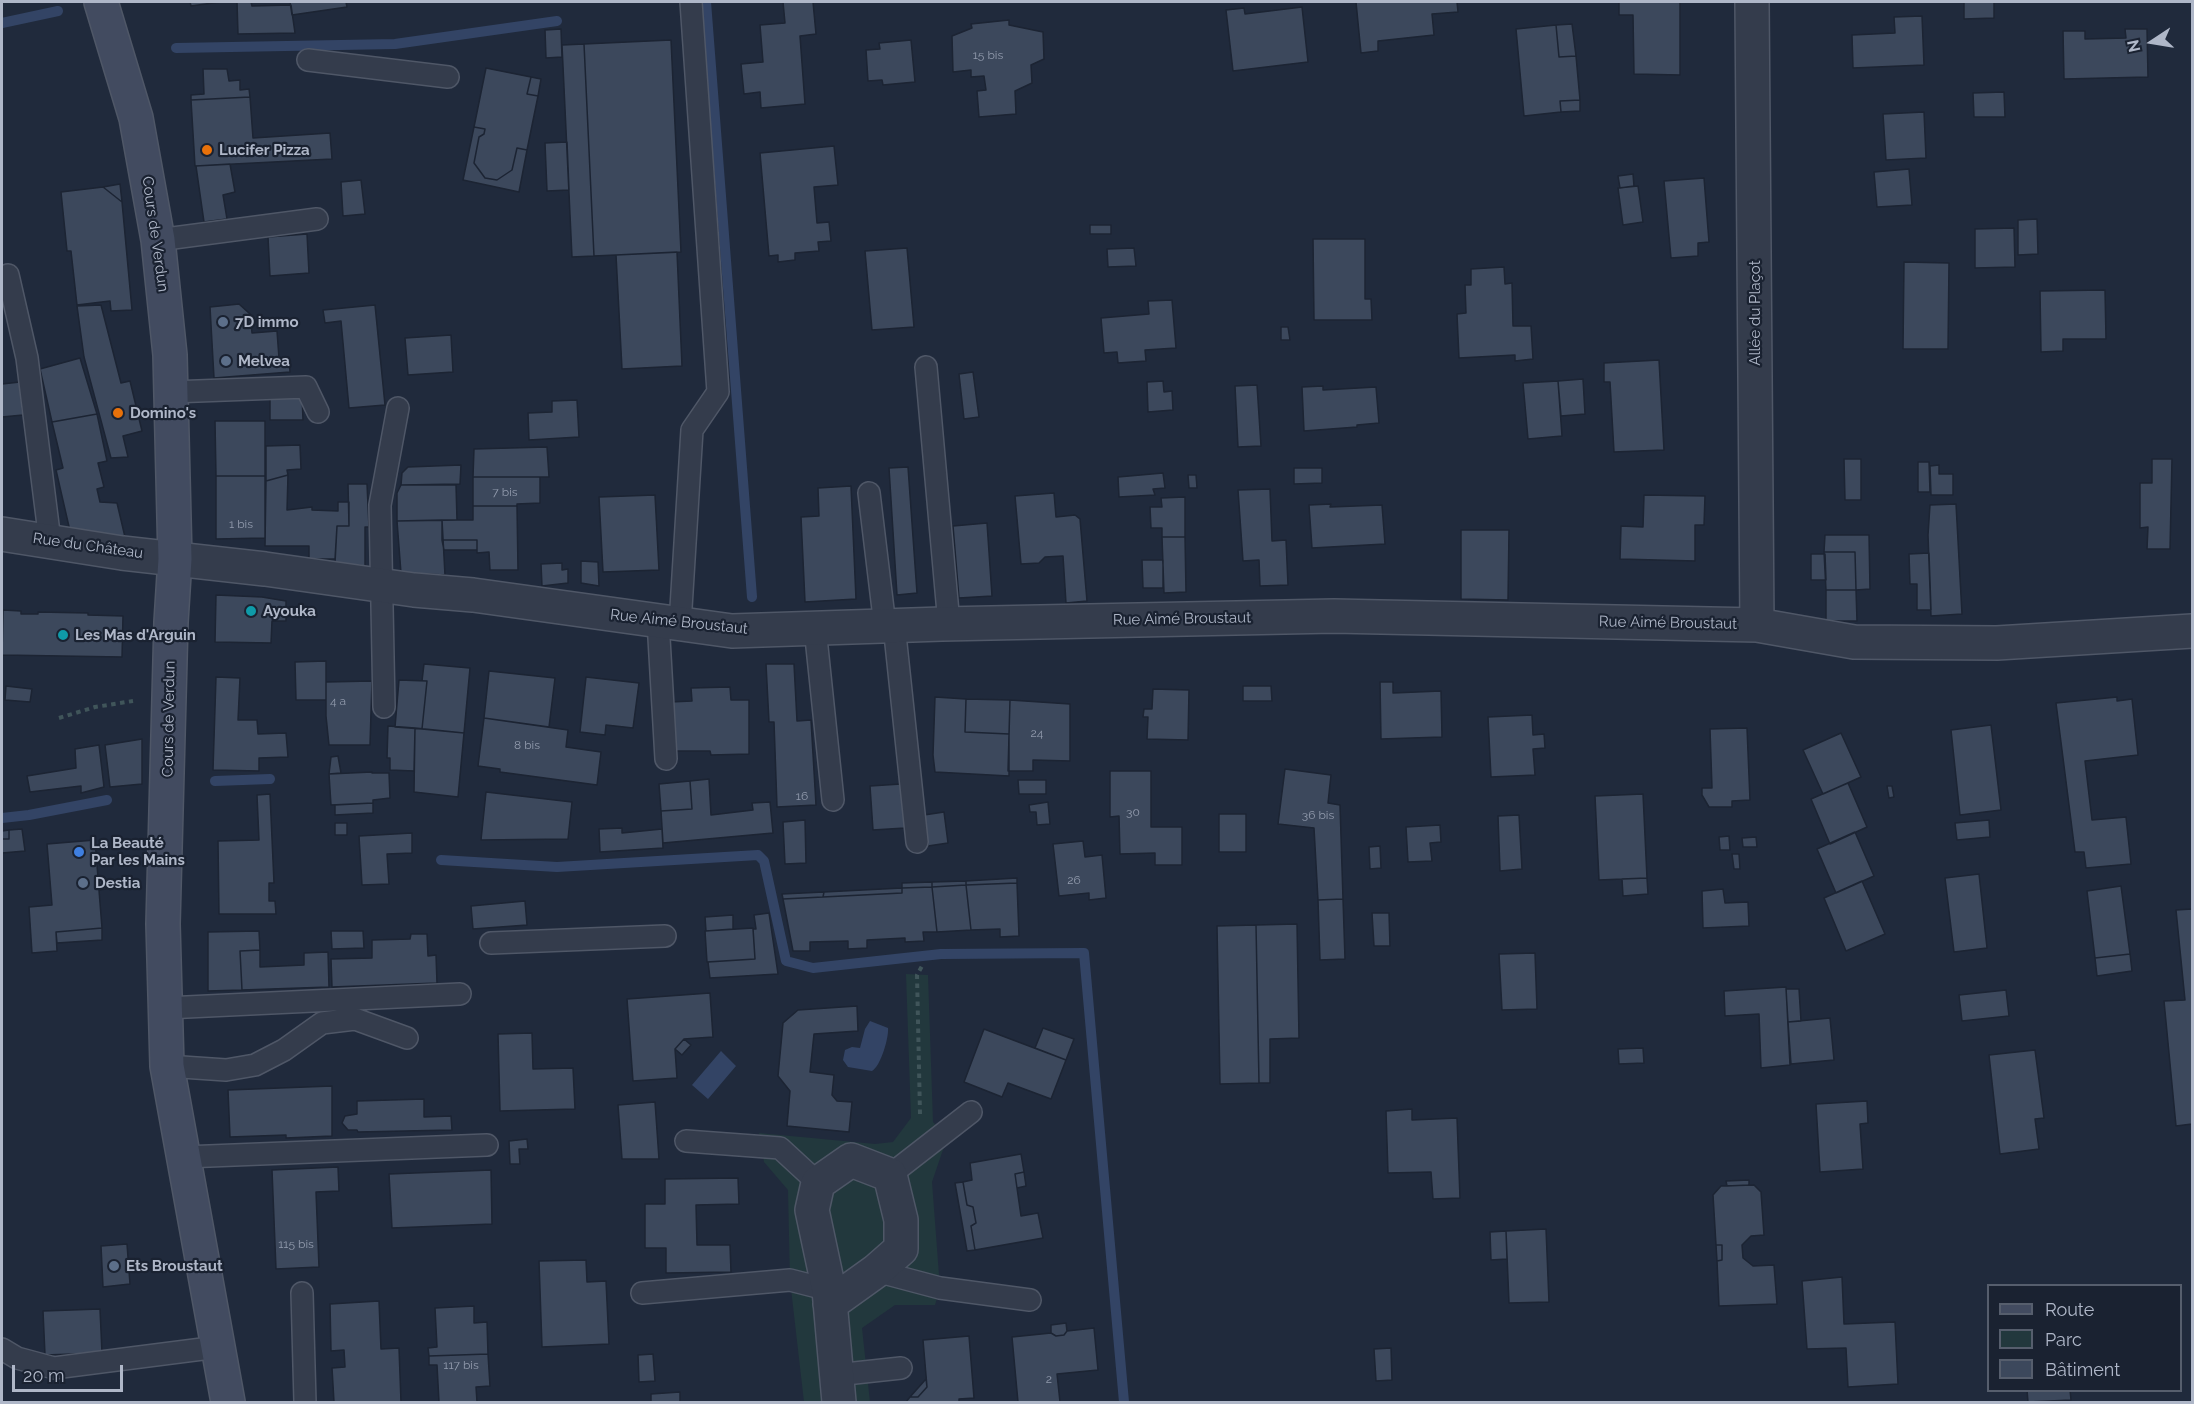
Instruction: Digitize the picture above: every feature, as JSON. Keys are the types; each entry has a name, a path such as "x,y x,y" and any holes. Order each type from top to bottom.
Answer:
{"main road":[{"name":"Cours de Verdun","path":"101,2 136,118 158,240 170,355 175,559 163,924 167,1066 228,1402"}],"street":[{"name":"Allée du Plaçot","path":"1752,2 1757,625"},
{"name":"Rue du Château","path":"2,534 175,559"},
{"name":"Rue Aimé Broustaut","path":"175,559 381,586 473,595 732,631 1334,616 1757,625 1854,642 1997,643 2193,631"},
{"path":"829,1297 876,1271 901,1249 901,1220 890,1175 851,1160 818,1183 813,1210 829,1297 838,1389"}],"lane":[{"path":"666,759 669,622 692,430 718,392 691,2"},
{"path":"308,60 448,77"},
{"path":"158,240 316,219"},
{"path":"8,275 27,358 50,541"},
{"path":"926,367 949,624"},
{"path":"171,392 306,387 318,412"},
{"path":"384,707 380,505 398,408"},
{"path":"869,493 917,842"},
{"path":"815,628 833,801"},
{"path":"491,943 665,936"},
{"path":"166,1008 460,994"},
{"path":"167,1066 226,1070 255,1065 284,1050 322,1023 355,1019 407,1038"},
{"path":"890,1175 971,1112"},
{"path":"686,1141 780,1148 818,1183"},
{"path":"184,1156 487,1145"},
{"path":"876,1271 940,1288 1030,1300"},
{"path":"642,1293 790,1280 829,1297"},
{"path":"302,1293 305,1402"},
{"path":"2,1349 17,1358 54,1368 218,1347"},
{"path":"838,1389 901,1368"}],"path":[{"path":"59,718 94,706 169,695"},
{"path":"920,1151 917,975 922,966"}],"green space":[{"path":"906,974 928,975 933,1122 943,1133 946,1141 932,1182 940,1288 935,1305 895,1305 862,1328 870,1402 804,1402 790,1280 788,1190 764,1162 759,1133 875,1144 893,1142 911,1118"}],"water":[{"path":"870,1021 888,1028 881,1058 872,1071 848,1067 843,1060 845,1050 852,1047 860,1048 865,1029"},
{"path":"721,1051 736,1066 708,1099 692,1085"}],"building":[{"path":"190,2 220,2 191,6"},
{"path":"237,2 251,2 252,6 291,5 295,33 238,34"},
{"path":"290,2 346,2 347,7 292,15"},
{"path":"783,2 813,2 816,34 800,36 805,104 761,108 760,92 744,94 741,64 763,62 760,25 785,23"},
{"path":"1356,2 1457,2 1458,12 1432,14 1434,35 1378,41 1378,51 1361,53"},
{"path":"1619,2 1680,2 1680,75 1634,74 1633,15 1619,15"},
{"path":"1964,2 1994,2 1994,18 1964,19"},
{"path":"1302,7 1308,62 1233,71 1226,10 1244,8 1245,14"},
{"path":"1922,16 1924,65 1853,68 1852,35 1895,33 1894,17"},
{"path":"1009,20 1009,25 1043,32 1044,59 1031,65 1032,83 1015,91 1016,114 979,117 977,91 986,90 984,76 971,77 971,70 953,72 952,36 972,28 971,24"},
{"path":"1572,24 1576,56 1559,57 1556,25"},
{"path":"1556,25 1559,57 1576,56 1580,100 1560,101 1561,112 1524,116 1516,29"},
{"path":"561,29 562,57 546,58 545,30"},
{"path":"2125,29 2147,29 2148,77 2064,79 2063,31 2085,31 2085,39 2126,38"},
{"path":"671,40 681,252 594,256 584,44"},
{"path":"911,40 915,82 883,85 882,80 868,81 866,50 880,49 879,43"},
{"path":"584,44 594,256 572,257 562,45"},
{"path":"486,68 531,77 527,94 538,96 527,150 517,148 512,170 497,180 485,178 474,163 479,137 484,134 485,129 474,127"},
{"path":"203,69 227,69 229,81 240,80 240,90 249,89 250,97 191,100 191,95 204,94"},
{"path":"531,77 541,79 538,96 527,94"},
{"path":"2004,92 2005,117 1974,117 1973,93"},
{"path":"250,97 253,138 330,133 332,159 195,166 191,100"},
{"path":"1580,100 1580,111 1561,112 1560,101"},
{"path":"1924,112 1926,158 1886,160 1883,114"},
{"path":"474,127 485,129 484,134 479,137 474,163 485,178 497,180 512,170 517,148 527,150 519,192 463,180"},
{"path":"567,142 569,190 547,191 545,143"},
{"path":"834,146 838,185 814,187 817,223 829,222 831,241 818,242 819,251 795,253 795,260 778,262 778,255 769,256 760,153"},
{"path":"230,164 235,192 223,195 227,219 204,222 196,166"},
{"path":"1909,169 1912,205 1877,207 1874,172"},
{"path":"1633,174 1634,186 1620,188 1618,176"},
{"path":"1704,178 1709,242 1698,243 1698,256 1671,258 1664,181"},
{"path":"361,180 365,214 343,216 341,182"},
{"path":"120,184 122,202 103,187"},
{"path":"1638,186 1643,222 1623,225 1618,188"},
{"path":"103,187 122,202 132,310 111,311 110,301 77,305 71,251 67,251 61,192"},
{"path":"2037,219 2038,254 2018,255 2018,220"},
{"path":"1090,225 1111,225 1111,234 1090,234"},
{"path":"2014,228 2015,267 1975,268 1975,229"},
{"path":"307,234 309,273 270,276 268,237"},
{"path":"1313,239 1365,239 1365,299 1371,299 1372,320 1314,320"},
{"path":"907,248 914,327 872,330 865,251"},
{"path":"1134,248 1136,266 1108,267 1107,249"},
{"path":"677,252 682,366 622,369 616,255"},
{"path":"1904,262 1949,263 1948,349 1903,349"},
{"path":"1504,267 1505,284 1512,283 1513,326 1531,326 1533,359 1515,361 1515,355 1459,358 1457,314 1466,313 1465,285 1471,285 1471,269"},
{"path":"2105,290 2106,339 2063,339 2063,351 2041,352 2040,291"},
{"path":"1172,300 1176,348 1145,350 1146,361 1118,363 1117,352 1104,353 1101,318 1149,314 1148,301"},
{"path":"239,304 250,314 252,333 277,331 279,358 289,357 290,372 214,378 210,307"},
{"path":"101,305 121,383 130,381 142,431 123,436 128,457 111,458 84,357 77,306"},
{"path":"375,305 385,405 349,408 341,321 325,323 323,310"},
{"path":"1281,327 1288,327 1290,340 1281,340"},
{"path":"451,335 453,372 408,375 405,338"},
{"path":"80,358 97,414 52,422 40,369"},
{"path":"1659,360 1664,450 1614,452 1610,382 1604,382 1604,363"},
{"path":"973,372 979,417 964,419 959,374"},
{"path":"1583,379 1585,414 1561,416 1558,381"},
{"path":"1163,381 1164,392 1172,391 1173,410 1148,412 1147,382"},
{"path":"1558,381 1562,436 1528,439 1523,383"},
{"path":"20,382 23,415 2,417 2,384"},
{"path":"1257,385 1261,446 1238,447 1235,386"},
{"path":"1323,386 1323,390 1376,387 1379,423 1304,431 1302,387"},
{"path":"270,395 302,395 303,420 270,420"},
{"path":"577,400 579,437 529,440 528,413 552,412 552,401"},
{"path":"97,414 107,461 98,463 104,487 97,489 100,502 117,503 125,537 70,531 56,470 63,468 52,422"},
{"path":"215,421 265,421 265,476 216,476"},
{"path":"300,445 301,469 287,470 288,475 266,481 266,446"},
{"path":"547,447 549,477 473,477 474,449"},
{"path":"1844,459 1861,459 1861,500 1845,500"},
{"path":"2152,459 2172,459 2170,549 2147,549 2148,527 2140,528 2140,483 2152,483"},
{"path":"1918,462 1929,462 1930,492 1918,492"},
{"path":"461,465 460,484 401,485 402,473 408,467"},
{"path":"1939,465 1939,474 1953,474 1953,495 1931,495 1930,466"},
{"path":"908,467 917,593 897,595 889,468"},
{"path":"1294,468 1322,468 1322,483 1294,484"},
{"path":"1163,473 1165,488 1153,489 1155,495 1119,497 1118,477"},
{"path":"288,475 287,510 312,507 312,510 338,511 338,502 349,502 349,526 337,526 335,559 309,559 309,546 265,546 266,481"},
{"path":"1188,475 1196,475 1197,488 1189,488"},
{"path":"216,476 265,476 265,538 216,539"},
{"path":"473,477 540,477 540,503 517,504 517,506 473,506"},
{"path":"348,484 367,484 369,527 365,527 365,566 335,563 337,526 349,526"},
{"path":"401,485 456,485 457,520 397,521 397,493"},
{"path":"851,486 856,599 805,602 801,517 819,516 818,488"},
{"path":"1270,489 1272,541 1286,540 1288,585 1260,586 1259,560 1243,561 1238,490"},
{"path":"1054,493 1056,517 1075,515 1080,519 1087,601 1066,603 1063,556 1045,557 1039,563 1021,564 1015,496"},
{"path":"655,495 659,570 603,572 599,497"},
{"path":"1644,495 1705,496 1704,525 1695,525 1695,561 1620,559 1621,526 1643,527"},
{"path":"1185,497 1185,537 1162,537 1162,528 1151,528 1150,507 1162,507 1161,498"},
{"path":"1331,504 1330,507 1382,505 1385,544 1312,548 1309,505"},
{"path":"1956,504 1962,614 1931,616 1928,535 1930,505"},
{"path":"473,506 517,506 518,570 490,570 489,552 477,553 477,540 442,540 442,520 473,520"},
{"path":"442,520 445,575 401,573 397,521"},
{"path":"987,523 992,596 959,598 953,526"},
{"path":"1461,530 1509,530 1508,600 1461,599"},
{"path":"1825,535 1869,535 1870,589 1856,590 1855,552 1824,552"},
{"path":"1162,537 1185,537 1186,592 1164,593"},
{"path":"442,540 477,540 477,550 444,550"},
{"path":"1824,552 1855,552 1856,590 1826,590"},
{"path":"1929,553 1931,610 1917,610 1917,584 1910,584 1909,554"},
{"path":"1811,554 1825,554 1826,580 1811,580"},
{"path":"1142,560 1163,560 1163,588 1143,588"},
{"path":"581,561 598,562 599,586 581,583"},
{"path":"562,563 562,570 568,569 568,583 542,586 541,564"},
{"path":"1826,590 1856,590 1857,621 1826,621"},
{"name":"Ayouka","path":"216,595 262,597 286,601 286,621 272,621 271,643 215,642"},
{"name":"Les Mas d'Arguin","path":"3,610 21,611 21,614 38,614 38,612 123,616 122,657 2,655"},
{"path":"326,661 326,700 296,700 295,662"},
{"path":"424,664 470,668 464,733 422,729 427,681 422,681"},
{"path":"766,664 794,664 797,721 811,720 816,805 777,807 774,722 769,722"},
{"path":"489,671 555,678 549,727 484,718"},
{"path":"216,677 240,678 238,720 257,720 258,734 286,733 288,757 259,758 259,771 213,770"},
{"path":"586,677 639,683 633,728 606,725 605,735 580,732"},
{"path":"399,680 427,681 422,729 395,727"},
{"path":"372,681 370,745 329,745 326,682"},
{"path":"1380,682 1393,682 1393,693 1441,691 1442,737 1381,739"},
{"path":"6,686 32,689 30,702 5,700"},
{"path":"1243,686 1271,686 1272,701 1243,701"},
{"path":"730,687 731,700 749,700 749,754 711,755 710,751 672,751 670,702 692,701 691,688"},
{"path":"1153,689 1189,690 1188,740 1147,739 1148,717 1143,717 1144,709 1152,709"},
{"path":"935,697 966,699 965,732 1009,734 1009,776 935,772 933,755"},
{"path":"2117,697 2117,701 2132,699 2138,755 2085,761 2092,820 2126,817 2131,864 2086,868 2084,852 2075,852 2056,703"},
{"path":"966,699 1010,700 1009,734 965,732"},
{"path":"1010,700 1070,704 1070,761 1033,760 1033,771 1008,771"},
{"path":"1532,715 1533,735 1544,734 1545,748 1533,749 1535,775 1491,777 1488,717"},
{"path":"484,718 568,730 566,747 601,752 597,785 500,772 500,769 478,766"},
{"path":"1991,725 2001,810 1960,815 1951,730"},
{"path":"388,726 415,728 414,771 390,770 390,758 387,758"},
{"path":"415,728 464,733 458,797 414,792"},
{"path":"1747,728 1750,800 1732,801 1732,807 1709,807 1702,795 1702,788 1712,788 1710,729"},
{"path":"1841,733 1861,777 1823,794 1803,750"},
{"path":"142,739 142,784 110,787 105,745"},
{"path":"99,745 104,787 81,793 81,786 30,792 27,776 76,768 75,749"},
{"path":"338,756 341,773 329,774 331,757"},
{"path":"1285,769 1331,775 1328,803 1340,805 1343,899 1318,900 1314,828 1278,824"},
{"path":"1110,771 1151,771 1151,827 1182,827 1182,865 1155,865 1155,853 1120,854 1119,816 1110,817"},
{"path":"389,773 390,798 373,800 373,803 331,805 329,774"},
{"path":"709,779 711,815 753,810 752,803 770,802 773,833 663,843 661,811 692,809 690,781"},
{"path":"1018,780 1046,780 1046,794 1019,794"},
{"path":"690,781 692,809 661,811 659,784"},
{"path":"1848,783 1867,827 1830,844 1811,799"},
{"path":"901,784 905,828 873,830 870,786"},
{"path":"1887,786 1892,786 1894,797 1889,798"},
{"path":"486,792 572,802 568,839 481,840"},
{"path":"270,794 274,883 269,883 269,901 275,901 276,914 219,914 218,841 259,840 257,795"},
{"path":"1643,794 1647,878 1599,880 1595,796"},
{"path":"1048,802 1050,824 1037,825 1036,812 1030,812 1029,805"},
{"path":"373,803 373,813 335,815 335,805"},
{"path":"944,812 948,843 928,846 924,815"},
{"path":"1219,814 1246,814 1246,852 1219,852"},
{"path":"1519,815 1522,869 1500,871 1498,816"},
{"path":"805,820 806,863 785,864 783,822"},
{"path":"1989,820 1990,837 1957,840 1955,823"},
{"path":"335,823 347,823 347,835 335,835"},
{"path":"1440,825 1441,842 1430,843 1432,861 1408,862 1406,827"},
{"path":"622,828 622,833 662,829 663,848 600,852 599,829"},
{"path":"22,829 25,851 2,853 2,839 9,839 9,830"},
{"path":"9,830 9,839 2,839 2,831"},
{"path":"1855,832 1874,876 1836,893 1817,849"},
{"path":"412,833 412,853 387,854 389,884 362,885 359,836"},
{"path":"1729,836 1730,850 1720,850 1719,837"},
{"path":"1756,837 1757,847 1743,847 1742,838"},
{"path":"95,840 102,928 56,932 57,951 32,953 29,907 52,905 47,844"},
{"path":"1083,841 1085,857 1102,855 1106,898 1089,900 1089,893 1059,896 1053,844"},
{"path":"1380,846 1381,868 1370,869 1369,847"},
{"path":"1732,854 1739,854 1740,869 1734,869"},
{"path":"1979,874 1987,948 1954,952 1945,878"},
{"path":"104,877 106,889 99,890 98,878"},
{"path":"1017,878 1017,883 966,885 966,881"},
{"path":"1647,878 1648,894 1623,896 1622,879"},
{"path":"966,881 966,885 932,887 932,882"},
{"path":"1862,881 1885,934 1846,951 1824,898"},
{"path":"932,882 932,887 902,888 902,883"},
{"path":"1017,883 1019,936 1000,937 1000,929 971,930 966,885"},
{"path":"966,885 971,930 937,932 932,887"},
{"path":"2121,886 2130,954 2095,958 2087,891"},
{"path":"932,887 937,932 923,932 924,941 905,942 905,938 867,940 867,948 848,949 848,941 810,942 810,951 793,951 783,899 902,893 902,888"},
{"path":"902,888 902,893 823,897 824,892"},
{"path":"1723,889 1725,903 1748,902 1749,926 1703,928 1702,891"},
{"path":"824,892 823,897 783,899 782,894"},
{"path":"1343,899 1345,959 1320,960 1318,900"},
{"path":"525,901 527,925 473,929 471,906"},
{"path":"2192,909 2192,1124 2176,1126 2164,1001 2185,1000 2176,910"},
{"path":"769,913 778,974 710,978 708,962 755,959 754,915"},
{"path":"1372,913 1389,913 1390,946 1374,946"},
{"path":"733,915 733,929 706,931 705,917"},
{"path":"1297,924 1299,1038 1270,1039 1270,1083 1259,1083 1256,925"},
{"path":"1256,925 1259,1083 1220,1084 1217,926"},
{"path":"102,928 102,940 57,943 56,932"},
{"path":"753,928 755,959 707,962 705,931"},
{"path":"259,931 260,950 240,951 242,990 208,991 208,932"},
{"path":"331,931 363,931 364,948 332,949"},
{"path":"411,934 427,934 428,956 436,955 437,983 332,987 331,959 372,958 372,940 410,939"},
{"path":"260,950 260,967 304,965 304,953 328,952 329,987 242,990 240,951"},
{"path":"1535,953 1537,1009 1502,1010 1499,954"},
{"path":"2130,954 2132,971 2097,976 2095,958"},
{"path":"1786,987 1790,1065 1761,1068 1759,1014 1725,1016 1724,991"},
{"path":"1786,989 1799,989 1801,1021 1788,1022"},
{"path":"2006,990 2009,1016 1962,1021 1959,995"},
{"path":"710,993 713,1037 684,1039 675,1049 677,1078 633,1081 627,999"},
{"path":"857,1006 858,1031 814,1034 810,1072 834,1075 832,1095 837,1101 852,1102 849,1132 787,1126 790,1091 778,1076 783,1023 798,1010"},
{"path":"1830,1018 1834,1060 1791,1064 1788,1022"},
{"path":"1043,1028 1074,1039 1066,1060 1035,1048"},
{"path":"984,1029 1066,1060 1051,1099 1008,1083 1002,1097 964,1082"},
{"path":"532,1033 533,1069 573,1068 575,1109 500,1111 498,1034"},
{"path":"684,1039 691,1045 682,1055 675,1049"},
{"path":"1643,1048 1644,1063 1619,1064 1618,1049"},
{"path":"2035,1050 2044,1118 2035,1119 2039,1149 2000,1154 1989,1055"},
{"path":"332,1086 332,1136 230,1137 228,1090"},
{"path":"424,1099 424,1117 451,1116 452,1130 358,1132 348,1130 342,1123 345,1116 357,1114 357,1101"},
{"path":"1867,1101 1868,1123 1860,1124 1863,1169 1820,1172 1816,1104"},
{"path":"655,1102 659,1159 622,1159 618,1105"},
{"path":"1412,1109 1412,1120 1457,1118 1460,1198 1433,1199 1431,1172 1388,1173 1386,1111"},
{"path":"527,1139 528,1149 519,1149 520,1164 510,1164 509,1141"},
{"path":"1021,1154 1024,1172 1015,1174 1021,1216 1038,1213 1043,1238 975,1250 971,1226 976,1223 973,1207 967,1205 963,1182 972,1180 970,1163"},
{"path":"338,1167 339,1191 316,1192 319,1267 276,1269 272,1170"},
{"path":"491,1170 492,1224 392,1228 389,1174"},
{"path":"1024,1172 1026,1186 1017,1188 1015,1174"},
{"path":"738,1178 739,1204 696,1205 697,1245 730,1245 731,1272 666,1273 666,1248 645,1248 645,1204 665,1204 665,1179"},
{"path":"1749,1180 1749,1185 1727,1186 1726,1181"},
{"path":"963,1182 967,1205 973,1207 976,1223 971,1226 975,1250 967,1251 955,1183"},
{"path":"1754,1185 1761,1192 1764,1235 1751,1236 1742,1245 1743,1258 1753,1266 1774,1265 1777,1304 1719,1306 1717,1261 1722,1260 1722,1245 1716,1245 1713,1195 1721,1186"},
{"path":"1546,1229 1549,1302 1509,1303 1506,1231"},
{"path":"1506,1231 1507,1259 1491,1260 1490,1232"},
{"path":"127,1244 130,1284 103,1287 101,1246"},
{"path":"1716,1245 1722,1245 1722,1260 1717,1261"},
{"path":"586,1260 587,1282 606,1281 609,1344 542,1347 539,1261"},
{"path":"1842,1277 1844,1324 1895,1322 1898,1384 1848,1387 1846,1348 1807,1349 1802,1281"},
{"path":"379,1301 381,1349 399,1348 401,1402 334,1402 332,1368 345,1367 344,1350 331,1351 330,1304"},
{"path":"474,1306 474,1323 487,1322 488,1354 429,1356 428,1348 437,1347 435,1308"},
{"path":"100,1309 102,1353 45,1355 43,1311"},
{"path":"1066,1323 1067,1331 1064,1335 1056,1336 1051,1333 1051,1325"},
{"path":"1094,1328 1098,1370 1057,1374 1060,1402 1018,1402 1012,1337 1051,1333 1056,1336 1064,1335 1067,1331"},
{"path":"969,1336 974,1398 959,1399 959,1402 906,1402 910,1397 918,1397 927,1387 923,1340"},
{"path":"1391,1348 1392,1380 1376,1381 1374,1349"},
{"path":"488,1354 490,1386 476,1387 477,1402 439,1402 437,1365 429,1365 429,1356"},
{"path":"653,1354 655,1381 639,1382 638,1355"},
{"path":"926,1379 927,1387 918,1397 910,1397"},
{"path":"680,1392 680,1402 651,1402 651,1394"},
{"path":"2027,1392 2070,1392 2071,1400 2028,1402"}],"waterway":[{"path":"706,2 752,597"},
{"path":"2,23 58,11"},
{"path":"176,48 395,44 557,21"},
{"path":"215,781 270,779"},
{"path":"2,818 107,800"},
{"path":"441,860 557,867 758,855 764,861 786,961 813,968 941,954 1084,953 1124,1402"}],"place":[{"name":"Lucifer Pizza","path":"207,150"},
{"name":"7D immo","path":"223,322"},
{"name":"Melvea","path":"226,361"},
{"name":"Domino's","path":"118,413"},
{"name":"Ayouka","path":"251,611"},
{"name":"Les Mas d'Arguin","path":"63,635"},
{"name":"La Beauté Par les Mains","path":"79,852"},
{"name":"Destia","path":"83,883"},
{"name":"Ets Broustaut","path":"114,1266"}]}
